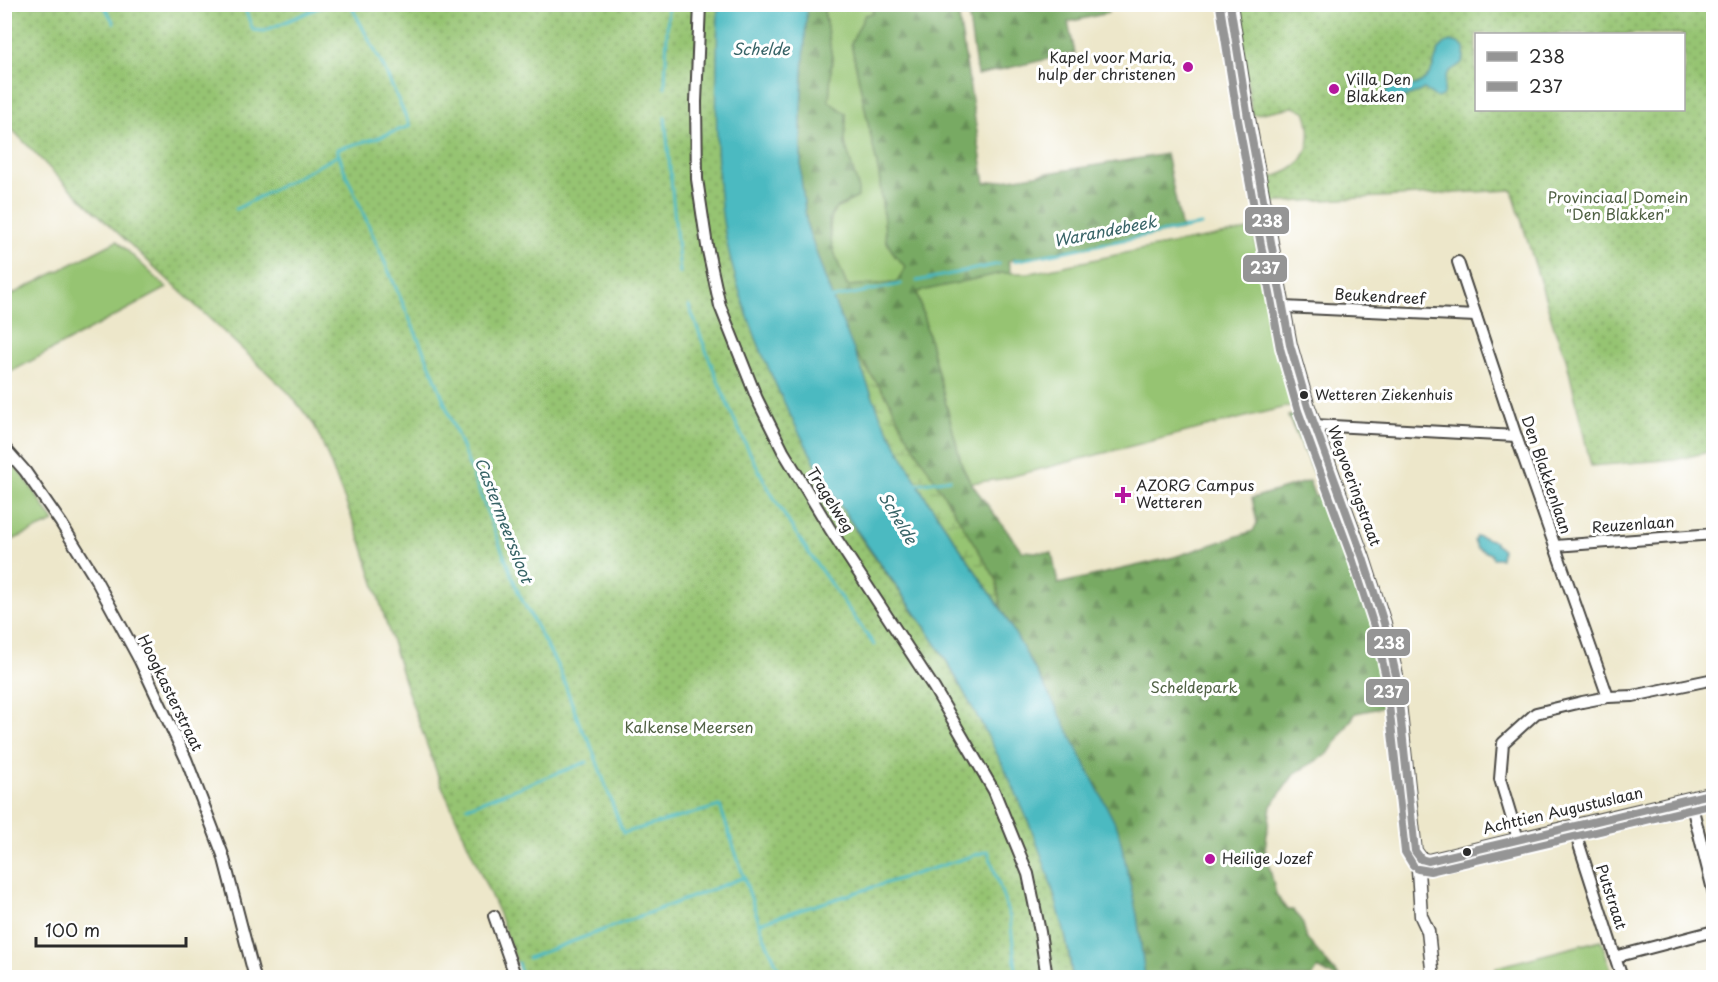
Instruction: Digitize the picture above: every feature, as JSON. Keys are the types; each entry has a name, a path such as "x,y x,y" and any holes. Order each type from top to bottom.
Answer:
{"main road":[{"name":"Wegvoeringstraat","path":"1230,4 1290,345 1314,426 1363,558 1384,623 1396,675 1415,851 1421,859"},
{"name":"Achttien Augustuslaan","path":"1421,859 1428,861 1713,793"}],"street":[{"name":"Tragelweg","path":"700,4 696,91 697,179 706,246 720,306 757,399 783,451 825,522 934,688 994,791 1028,874 1047,978"},
{"name":"Den Blakkenlaan","path":"1458,262 1516,436 1608,697"},
{"name":"Beukendreef","path":"1283,307 1476,316"},
{"path":"1314,426 1516,436"},
{"name":"Hoogkasterstraat","path":"4,447 25,471 61,523 95,578 140,661 182,750 223,855 255,978"},
{"name":"Reuzenlaan","path":"1555,546 1713,534"},
{"path":"1518,839 1500,779 1503,743 1536,713 1608,697 1632,696 1713,679"},
{"path":"1690,798 1713,894"},
{"name":"Putstraat","path":"1573,826 1622,978"},
{"name":"Wegvoeringstraat","path":"1421,859 1418,870 1421,916 1428,932 1433,978"},
{"path":"494,916 516,978"},
{"path":"1615,957 1713,931"}],"green space":[{"name":"Kalkense Meersen","path":"5,5 718,5 717,100 752,327 778,389 834,495 862,540 935,641 995,748 1029,819 1048,869 1065,932 1072,977 522,977 499,914 441,784 405,684 362,544 314,425 289,393 57,176 5,122"},
{"name":"Scheldepark","path":"807,5 823,5 832,58 829,102 846,114 845,143 858,187 858,197 836,208 831,214 829,223 832,246 847,286 896,283 906,267 895,256 886,240 879,174 851,43 865,15 873,13 874,5 957,5 985,183 1166,154 1182,230 1008,261 1011,273 917,292 962,466 971,483 1022,551 1052,553 1058,584 1174,557 1253,531 1257,523 1252,498 1309,481 1315,497 1330,492 1358,562 1395,705 1356,713 1328,754 1295,773 1271,806 1265,849 1276,894 1287,910 1293,910 1302,920 1307,939 1339,977 1334,977 1318,968 1312,977 1145,977 1137,915 1057,709 1001,609 996,579 904,431 889,400 853,350 828,287 807,226 801,178 801,108"},
{"path":"823,5 874,5 873,13 851,43 879,174 886,240 895,256 906,267 896,283 847,286 833,247 831,218 835,209 845,205 858,187 845,143 846,114 829,102 832,58"},
{"path":"967,5 1107,5 1109,13 1068,22 1075,53 977,75"},
{"name":"Provinciaal Domein \"Den Blakken\"","path":"1236,5 1713,5 1713,451 1679,459 1591,466 1566,358 1555,330 1512,190 1267,203 1268,179 1297,165 1308,144 1309,127 1305,111 1293,107 1252,115"},
{"path":"1253,229 1288,390 1294,391 1297,404 1001,479 971,483 962,466 917,291 1002,273 1031,273"},
{"path":"117,241 167,288 5,375 5,298"},
{"path":"853,350 889,400 904,431 996,579 1001,609 924,495 881,417"},
{"path":"1302,413 1310,435 1308,436 1310,442 1312,442 1322,471 1314,474 1288,416"},
{"path":"4,454 27,481 54,522 5,543"},
{"path":"1601,940 1611,970 1585,977 1497,977 1496,967"}],"water":[{"name":"Schelde","path":"718,5 807,5 801,108 801,178 807,226 828,287 881,417 924,495 1001,609 1057,709 1118,829 1137,915 1145,977 1072,977 1064,932 1041,853 997,753 939,649 910,604 859,534 816,465 763,356 736,280 721,206 717,131"},
{"path":"1450,41 1464,48 1464,55 1461,64 1448,72 1442,96 1437,98 1424,89 1413,95 1389,101 1385,98 1387,89 1394,79 1402,79 1412,86 1422,82 1432,69 1439,50"},
{"path":"1476,536 1495,541 1495,544 1502,549 1501,558 1493,558 1491,554 1477,548 1474,541"}],"waterway":[{"path":"103,4 114,23"},
{"path":"243,4 253,30 264,31 327,4"},
{"name":"Castermeerssloot","path":"350,4 382,64 410,126 337,149 432,370 519,594 560,671 581,728 589,740 623,833 720,806 764,937 783,978"},
{"path":"665,87 668,4"},
{"path":"665,117 680,273"},
{"path":"236,209 339,155"},
{"name":"Warandebeek","path":"1014,261 1201,225"},
{"name":"Warandebeek","path":"917,281 999,264"},
{"name":"Warandebeek","path":"829,299 901,284"},
{"path":"689,306 733,418 765,482 803,545 874,645"},
{"path":"917,484 950,479"},
{"path":"467,807 587,762"},
{"path":"759,923 988,851 1010,918 1017,978"},
{"path":"528,958 745,877"},
{"path":"518,963 522,978"}],"transit line":[{"name":"238","path":"1230,4 1248,118 1290,345 1308,407 1384,623 1396,675 1415,851 1421,859"},
{"name":"237","path":"1220,6 1238,120 1280,348 1298,411 1353,561 1374,626 1386,677 1405,852 1413,865"},
{"name":"238","path":"1421,859 1428,861 1714,793"},
{"name":"237","path":"1418,869 1430,871 1714,804"}],"place":[{"name":"Kapel voor Maria, hulp der christenen","path":"1188,67"},
{"name":"Villa Den Blakken","path":"1334,89"},
{"name":"Wetteren Ziekenhuis","path":"1304,395"},
{"name":"AZORG Campus Wetteren","path":"1123,495"},
{"name":"Heilige Jozef","path":"1210,859"}]}
